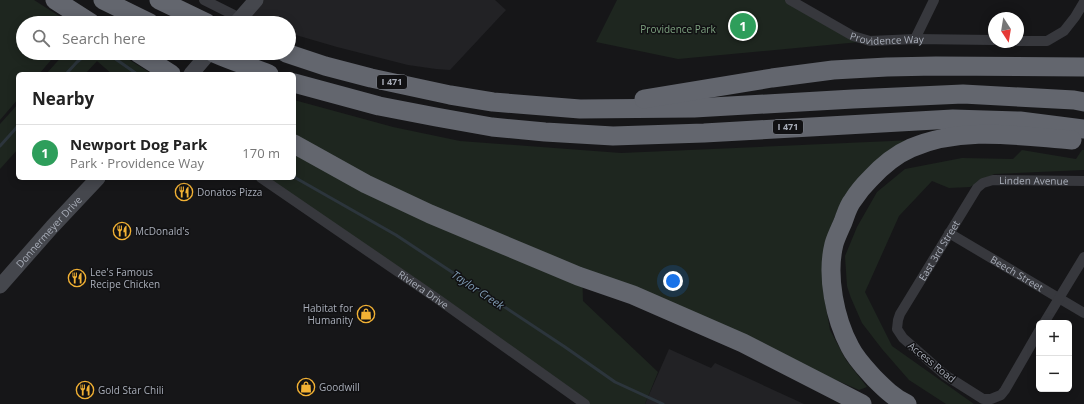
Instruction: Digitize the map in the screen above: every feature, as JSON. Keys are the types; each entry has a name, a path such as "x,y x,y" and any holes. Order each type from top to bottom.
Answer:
{"highway":[{"path":"55,0 80,16"},
{"path":"103,0 136,16"},
{"path":"159,0 192,16"},
{"name":"I 471","path":"296,56 325,66 371,78 450,95 493,102 580,109 694,108 963,94 1074,100 1084,102"},
{"path":"149,60 168,72"},
{"path":"229,60 263,72"},
{"path":"580,109 772,78 833,70 936,66 1084,67"},
{"name":"I 471","path":"296,84 379,106 492,127 545,132 613,136 732,132 953,119 1020,121 1084,130"},
{"path":"907,404 885,389 860,362 850,348 835,309 831,272 834,244 852,201 866,182 880,168 897,155 910,148 930,141 952,136 1000,134 1084,141"},
{"path":"296,145 366,184 409,204 578,276 633,296 743,343 862,404"}],"street":[{"path":"204,0 230,16"},
{"path":"242,16 256,0"},
{"name":"Providence Way","path":"790,0 853,36 870,41 915,38 988,40"},
{"path":"915,38 934,0"},
{"path":"1024,41 1047,41 1064,31 1084,2"},
{"path":"193,72 204,60"},
{"name":"Donnermeyer Drive","path":"0,286 96,180"},
{"name":"Riviera Drive","path":"263,180 439,300 585,404"},
{"name":"Linden Avenue","path":"983,183 993,180 1084,181"},
{"name":"East 3rd Street","path":"898,320 900,314 949,233 977,188 983,183"},
{"name":"Beech Street","path":"949,233 1084,314"},
{"path":"1046,320 1084,257"},
{"name":"Access Road","path":"898,320 898,329 902,338 945,375 983,399 991,399 1001,395 1036,336"}],"shaded area":[{"path":"256,0 495,0 506,10 450,70 408,65 296,35 296,16 242,16"},
{"path":"669,349 711,368 715,363 804,404 645,404"}],"green space":[{"path":"0,0 34,0 59,16 16,16 16,60 51,60 41,72 16,72 16,101 0,120"},
{"name":"Providence Park","path":"617,0 790,0 870,41 678,59 596,42"},
{"path":"59,60 129,60 149,72 110,72 97,61 87,72 48,72"},
{"path":"296,101 393,127 460,141 621,153 914,140 838,209 827,237 822,265 824,296 830,330 846,360 867,387 859,390 582,269 583,301 658,372 645,404 585,404 264,180 296,180"},
{"path":"16,106 16,151 0,169 0,124"},
{"path":"1022,150 1076,159 1082,150 1084,150 1084,170 994,174 970,187 949,188 932,181 899,216 865,292 892,346 974,404 946,404 909,380 862,323 847,286 845,256 857,227 877,192 905,169 962,158 1013,159"}],"waterway":[{"path":"68,72 79,60"},
{"name":"Taylor Creek","path":"117,60 134,72"},
{"path":"0,146 16,128"},
{"name":"Taylor Creek","path":"296,178 396,235 615,382 663,404"}],"place":[{"name":"Newport Dog Park","path":"743,26"},
{"name":"Donatos Pizza","path":"184,192"},
{"name":"McDonald's","path":"122,231"},
{"name":"Lee's Famous Recipe Chicken","path":"77,278"},
{"name":"Habitat for Humanity","path":"366,314"},
{"name":"Goodwill","path":"306,387"},
{"name":"Gold Star Chili","path":"85,390"}]}
